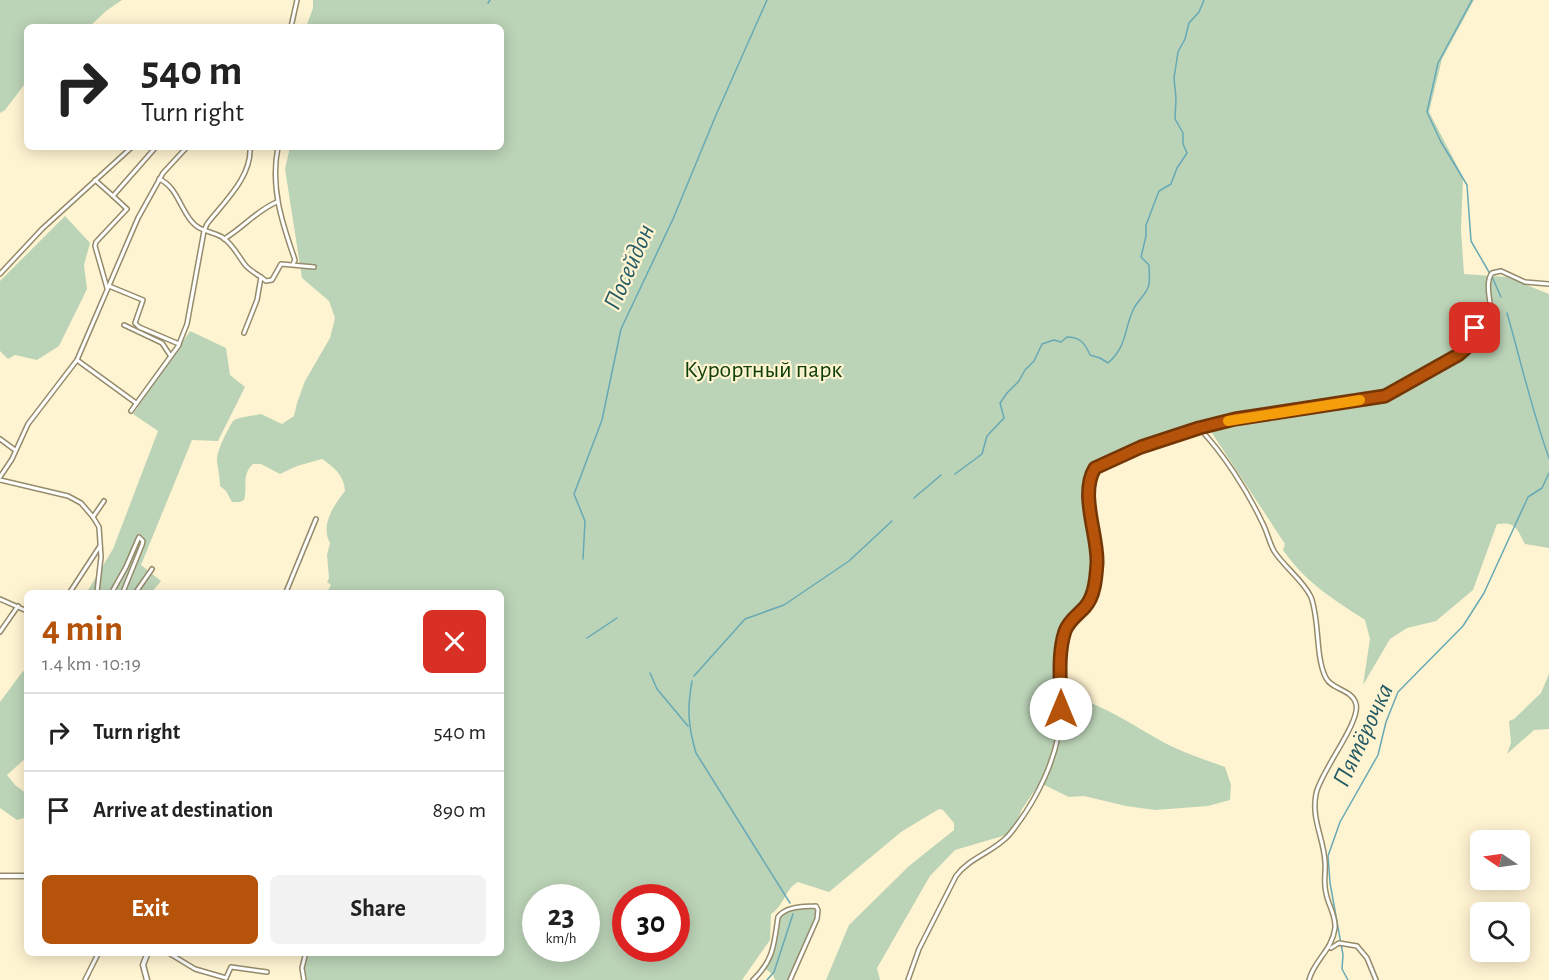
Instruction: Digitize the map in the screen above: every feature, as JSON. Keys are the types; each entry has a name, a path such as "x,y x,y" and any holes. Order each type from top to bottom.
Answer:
{"main road":[{"path":"0,876 24,876"},
{"path":"146,956 143,965 147,980"}],"street":[{"path":"292,24 297,0"},
{"path":"0,274 42,229 129,150"},
{"path":"112,196 153,150"},
{"path":"97,590 101,567 99,526 81,503 68,496 0,478 28,424 77,360 138,218 159,179 183,150"},
{"path":"131,411 170,355 177,349 187,324 204,231 242,179 249,165 250,150"},
{"path":"278,150 275,180 277,202 295,260 293,264"},
{"path":"159,179 172,189 188,217 204,231 224,239 238,252 246,266 269,282 281,264 314,267"},
{"path":"95,180 127,209 101,236 95,246 108,288"},
{"path":"224,239 264,208 277,202"},
{"path":"908,980 919,949 956,876 964,866 1008,836 1035,795 1052,760 1060,729 1064,634 1072,619 1087,606 1094,588 1097,553 1090,501 1093,472 1100,465 1130,452 1199,428 1235,419 1385,396 1444,364 1466,348 1479,316 1490,312 1489,275 1496,272 1505,273 1525,282 1549,284"},
{"path":"244,333 257,300 261,277"},
{"path":"108,288 143,300 135,323 139,327 179,344"},
{"path":"124,325 162,343 170,355"},
{"path":"77,360 136,403"},
{"path":"1199,428 1235,475 1262,522 1275,552 1310,595 1326,679 1352,697 1356,704 1356,712 1323,776 1315,798 1318,832 1326,864 1325,892 1335,919 1329,949"},
{"path":"0,439 15,450"},
{"path":"93,517 104,501"},
{"path":"287,590 316,519"},
{"path":"113,590 139,537 143,541 142,545 124,590"},
{"path":"71,590 100,545"},
{"path":"137,590 152,569"},
{"path":"0,599 24,609"},
{"path":"0,632 18,606"},
{"path":"753,980 765,969 773,952 778,917 781,913 787,909 816,906 817,919 790,980"},
{"path":"1309,980 1313,969 1329,949 1339,943 1347,943 1357,946 1364,954 1376,980"},
{"path":"85,980 97,956"},
{"path":"174,956 195,969 226,979 231,967 267,972"},
{"path":"304,980 302,968 305,956"}],"green space":[{"path":"0,0 122,0 92,24 24,24 24,85 5,110 0,113"},
{"name":"Курортный парк","path":"313,0 1474,0 1442,59 1429,112 1463,177 1461,230 1464,274 1507,277 1549,294 1549,548 1525,544 1515,527 1503,523 1497,524 1473,590 1436,621 1407,628 1390,639 1363,685 1370,639 1365,620 1320,589 1283,550 1285,544 1206,424 1182,430 1112,456 1093,469 1088,485 1087,503 1093,550 1093,577 1089,591 1063,632 1058,660 1059,696 1088,702 1169,745 1225,767 1231,785 1230,800 1208,806 1155,810 1084,796 1069,797 1040,783 1006,835 955,850 930,876 877,968 880,980 826,980 849,925 909,866 954,830 954,823 943,810 939,809 901,832 829,892 798,882 794,885 779,907 771,914 770,940 742,980 307,980 304,963 306,956 504,956 504,590 328,590 331,585 327,582 329,578 327,555 330,543 327,536 327,522 345,491 343,480 334,468 322,459 297,466 280,474 261,464 253,464 247,472 244,500 232,502 220,486 218,452 233,421 261,414 282,424 294,416 305,381 330,338 335,318 329,301 302,278 285,169 289,150 504,150 504,24 307,24 313,8"},
{"path":"65,216 90,243 84,265 87,289 59,346 37,360 15,355 8,359 0,351 0,281"},
{"path":"190,331 226,348 230,375 245,387 218,441 192,440 141,565 161,581 154,590 88,590 113,549 158,431 133,414"},
{"path":"24,672 24,760 7,775 24,792 24,818 17,820 0,808 0,702"},
{"path":"1549,674 1549,729 1534,730 1507,754 1511,743 1509,721 1541,693"},
{"path":"815,907 816,919 788,980 775,980 766,969 774,952 779,918 790,910"}],"waterway":[{"name":"Посейдон","path":"583,559 585,521 574,494 602,420 621,329 673,219 767,0"},
{"path":"955,474 982,454 987,436 1004,418 1000,403 1034,361 1042,344 1054,340 1061,342 1067,337 1075,338 1084,344 1090,355 1108,363 1119,350 1134,308 1149,284 1149,265 1141,257 1146,225 1159,191 1171,184 1177,168 1187,153 1183,144 1183,133 1175,119 1174,78 1178,52 1185,39 1189,23 1199,12 1204,0"},
{"name":"Пятёрочка","path":"1472,0 1438,63 1427,112 1441,142 1467,185 1471,241 1501,297"},
{"name":"Пятёрочка","path":"1507,313 1549,458"},
{"name":"Пятёрочка","path":"1348,980 1342,969 1343,955 1330,883 1328,856 1340,822 1378,755 1386,722 1398,692 1463,626 1484,593 1528,497 1542,488 1549,473"},
{"path":"914,498 941,475"},
{"path":"694,676 745,619 784,605 849,561 892,521"},
{"path":"587,638 617,618"},
{"path":"650,673 657,689 688,726"},
{"path":"692,681 689,717 696,753 790,903"},
{"path":"767,980 774,972 793,914"}],"slow traffic":[{"path":"1228,421 1360,400"}],"route":[{"path":"1061,709 1064,634 1072,619 1087,606 1094,588 1097,553 1091,523 1090,485 1095,468 1171,436 1235,419 1385,396 1458,355 1466,348 1475,328"}]}
